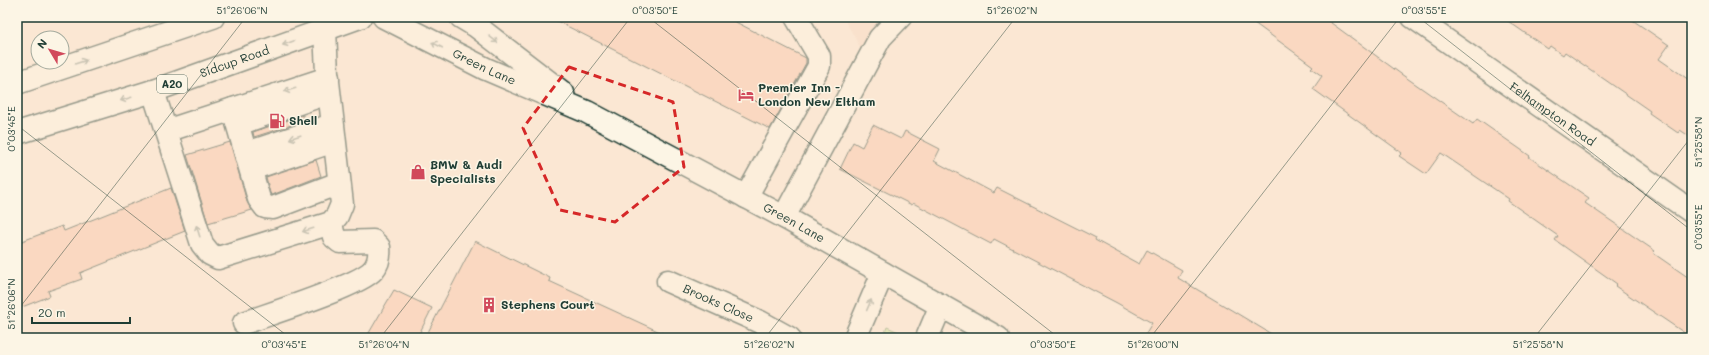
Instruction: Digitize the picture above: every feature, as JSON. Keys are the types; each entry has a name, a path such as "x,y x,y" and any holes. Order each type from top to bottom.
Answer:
{"main road":[{"path":"17,83 213,17"},
{"name":"Sidcup Road","path":"17,133 153,91 360,17"},
{"name":"Green Lane","path":"384,17 486,69 587,112 784,217 998,338"},
{"name":"Green Lane","path":"461,17 476,26 587,112"},
{"path":"746,197 819,66 819,56 796,17"},
{"path":"784,217 880,38 900,17"},
{"name":"Felhampton Road","path":"1413,17 1692,212"},
{"path":"153,91 202,244 210,254 218,258 331,223 337,216 342,204 333,132 325,30"},
{"path":"166,131 247,154 333,132"},
{"path":"247,154 333,132"},
{"path":"247,154 333,132"},
{"path":"247,154 333,132"},
{"path":"244,324 351,284 373,270 380,258 379,247 373,241 340,242 334,237 331,223"},
{"path":"855,338 884,273"},
{"name":"Brooks Close","path":"668,281 760,322 789,338"},
{"path":"927,338 940,305"}],"highlighted area":[{"path":"569,67 673,102 684,167 615,222 560,210 523,128"}],"shaded area":[{"path":"843,17 885,17 864,54"}],"green space":[{"path":"887,327 906,335 905,338 883,338"}],"building":[{"name":"Premier Inn - London New Eltham","path":"549,17 726,17 806,58 806,63 770,129"},
{"path":"1246,17 1323,17 1473,124 1477,119 1589,198 1585,203 1655,251 1653,253 1692,280 1692,338 1615,286 1617,284 1555,240 1558,236 1508,201 1509,199 1441,153 1426,174 1399,156 1402,153 1313,89 1322,76 1311,68 1313,66"},
{"path":"1502,17 1628,17 1669,45 1659,59 1692,82 1692,138 1680,130 1678,133 1649,113 1650,111 1565,52 1563,55 1550,46 1548,49"},
{"path":"303,115 304,121 254,137 253,132"},
{"path":"873,125 901,139 905,131 940,149 934,161 994,193 997,188 1096,238 1095,240 1139,264 1147,250 1182,270 1178,278 1278,338 1143,338 1152,323 1117,303 994,239 991,244 913,203 912,205 840,169 853,142 862,147"},
{"path":"230,142 247,202 252,210 208,223 187,155"},
{"path":"316,160 321,176 272,195 270,193 266,177"},
{"path":"171,188 185,231 80,273 82,279 48,291 50,296 17,309 17,243 62,226 64,231"},
{"name":"Stephens Court","path":"475,241 550,278 549,281 673,338 425,338"},
{"path":"394,290 432,308 417,338 366,338"}],"place":[{"name":"Premier Inn - London New Eltham","path":"746,95"},
{"name":"Shell","path":"277,121"},
{"name":"BMW & Audi Specialists","path":"418,172"},
{"name":"Stephens Court","path":"489,305"}]}
